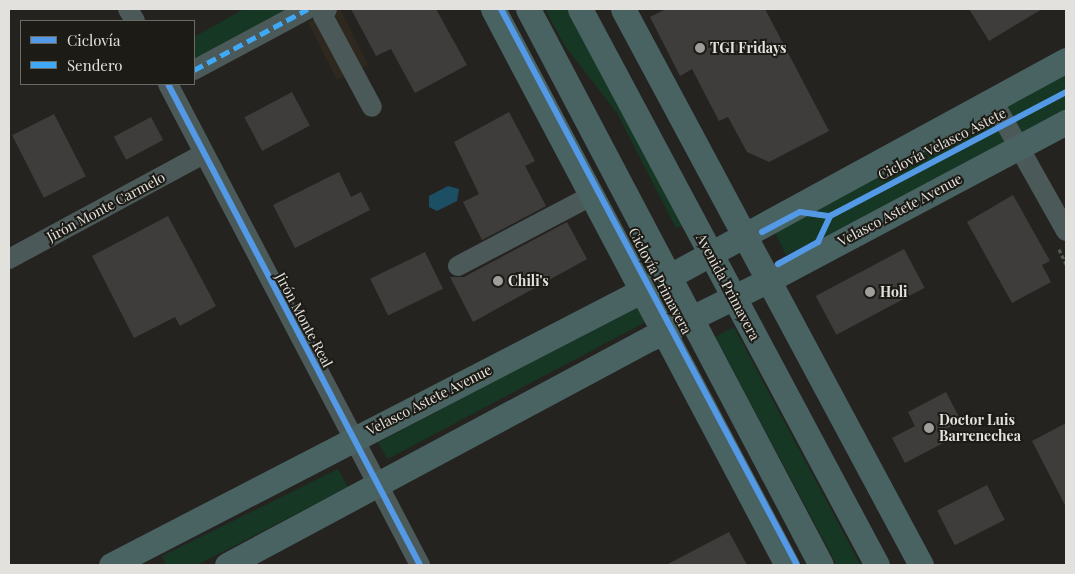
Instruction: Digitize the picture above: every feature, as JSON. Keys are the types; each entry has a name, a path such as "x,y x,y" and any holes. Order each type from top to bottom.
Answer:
{"main road":[{"path":"493,9 787,565"},
{"path":"528,9 821,565"},
{"name":"Avenida Primavera","path":"580,9 877,565"},
{"path":"623,9 767,281 921,565"},
{"path":"522,65 550,51"},
{"path":"743,236 994,101 1066,60"},
{"name":"Velasco Astete Avenue","path":"664,332 767,281 1066,122"},
{"name":"Velasco Astete Avenue","path":"111,565 145,557 352,439 642,291 743,236"},
{"path":"227,565 664,332"}],"street":[{"path":"128,9 134,20"},
{"path":"195,69 308,9"},
{"path":"326,9 323,16 372,107"},
{"name":"Jirón Monte Real","path":"168,85 352,439 420,565"},
{"path":"994,101 1066,231"},
{"name":"Jirón Monte Carmelo","path":"9,259 203,154"},
{"path":"458,266 591,196"}],"shaded area":[{"path":"335,9 340,9 368,65 337,80 308,22"}],"green space":[{"path":"244,9 315,9 195,75 195,36"},
{"path":"545,9 572,9 688,223 676,228 617,113 565,46"},
{"path":"1066,69 1066,115 1025,138 1005,101"},
{"path":"990,112 1009,148 786,255 774,231"},
{"path":"637,305 646,322 387,459 378,443"},
{"path":"734,327 861,565 837,565 715,337"},
{"path":"338,469 348,487 197,565 166,565 162,556"}],"water":[{"path":"448,186 459,189 457,201 437,211 429,207 429,196"}],"building":[{"path":"351,9 436,9 467,65 415,93 391,49 376,56"},
{"path":"666,9 765,9 829,131 769,162 747,152 728,117 719,121 692,69 680,76 650,17"},
{"path":"969,9 1042,9 989,41"},
{"path":"292,92 310,126 262,151 244,117"},
{"path":"509,112 535,161 525,166 546,206 482,240 463,202 479,194 454,142"},
{"path":"54,114 86,176 44,198 12,135"},
{"path":"151,117 163,140 126,160 114,137"},
{"path":"339,172 351,197 361,192 370,210 295,248 273,205"},
{"path":"1013,195 1050,261 1042,265 1051,282 1012,303 967,222"},
{"path":"168,216 216,306 180,326 175,317 134,338 92,256"},
{"name":"Chili's","path":"567,222 587,259 473,322 450,277 464,277"},
{"name":"Holi","path":"904,249 925,288 836,335 816,296"},
{"path":"425,252 443,289 388,316 370,279"},
{"name":"Doctor Luis Barrenechea","path":"946,392 961,421 944,430 949,440 905,463 892,438 915,426 908,412"},
{"path":"1066,423 1066,507 1032,441"},
{"path":"987,485 1005,520 955,545 937,510"},
{"path":"729,532 747,565 666,565"}],"marked path":[{"path":"195,69 308,9"}],"cycle path":[{"name":"Ciclovía Primavera","path":"501,9 797,565"},
{"path":"169,85 420,565"},
{"name":"Ciclovía Velasco Astete","path":"762,232 800,212 830,216 1066,92"},
{"path":"778,264 818,242 830,216"}],"place":[{"name":"TGI Fridays","path":"700,48"},
{"name":"Chili's","path":"498,281"},
{"name":"Holi","path":"870,292"},
{"name":"Doctor Luis Barrenechea","path":"929,428"}]}
